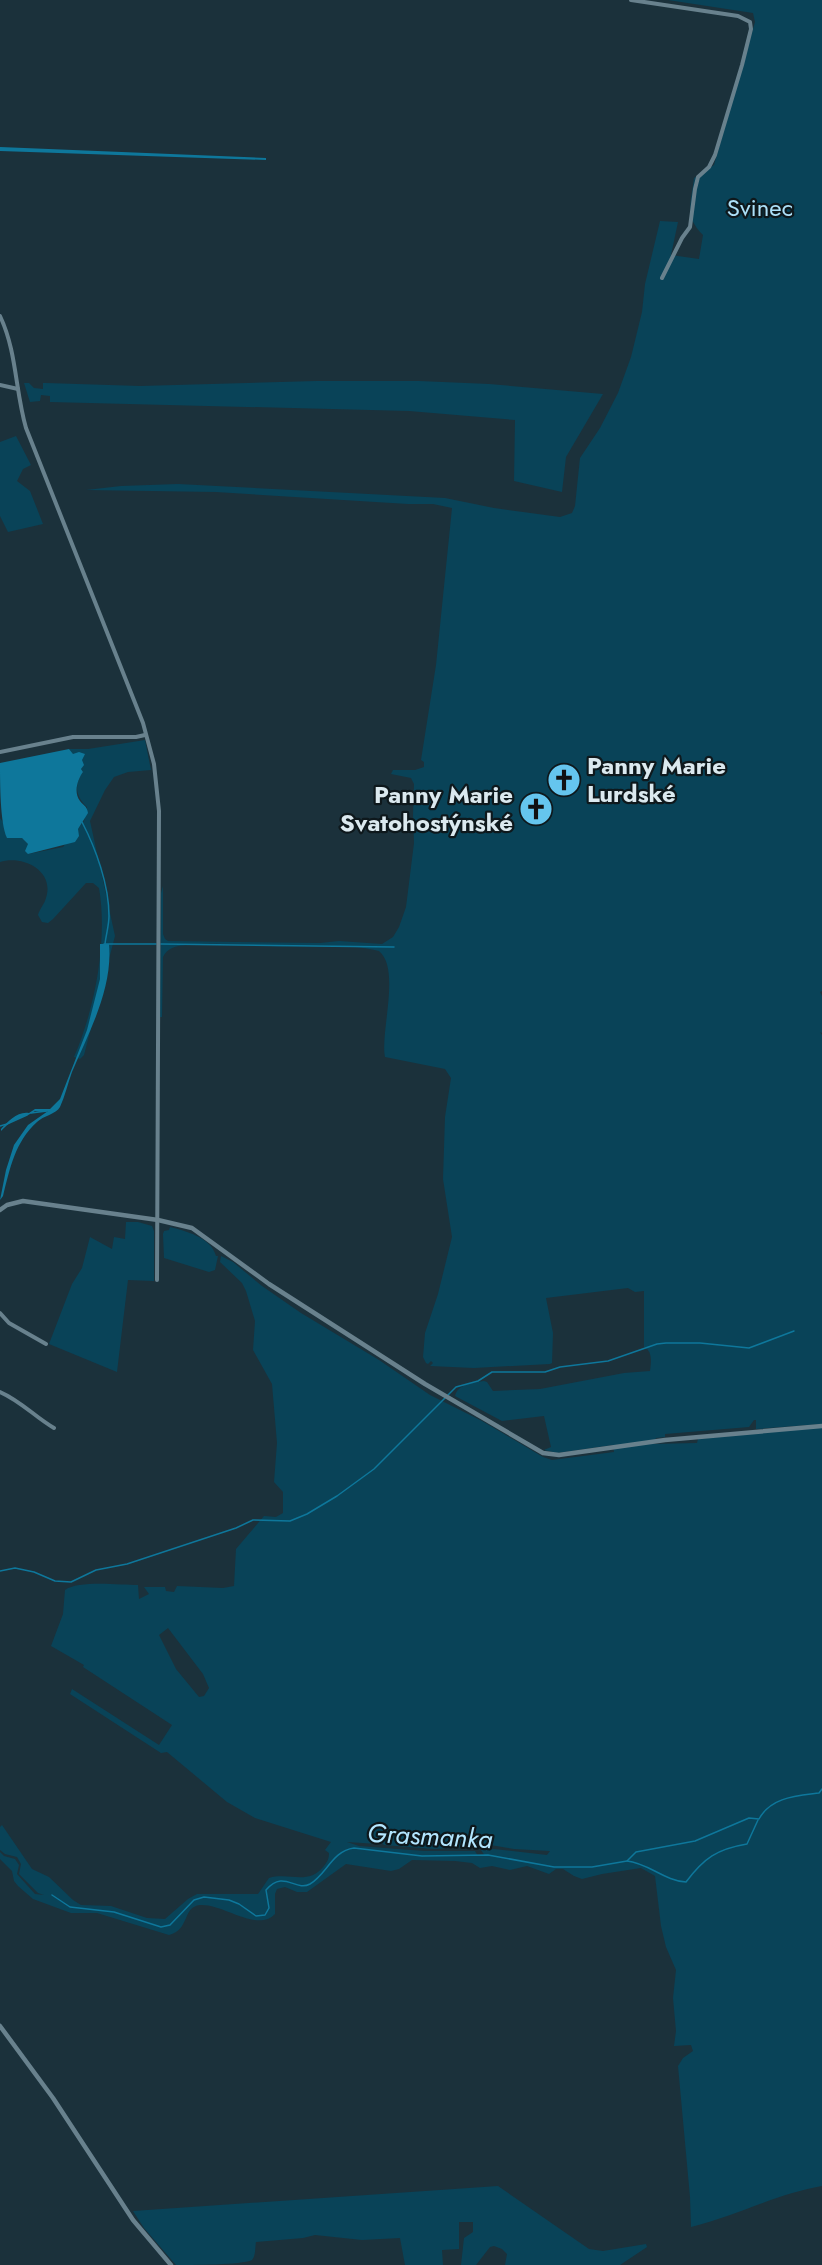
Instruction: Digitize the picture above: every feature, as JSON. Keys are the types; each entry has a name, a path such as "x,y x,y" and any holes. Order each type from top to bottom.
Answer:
{"street":[{"path":"631,0 738,16 750,22 751,29 715,154 709,167 699,177 694,189 690,227 662,278"},
{"path":"0,316 9,334 13,350 26,428 143,723 154,764 159,811 157,1280"},
{"path":"0,385 18,389"},
{"path":"0,752 73,737 146,735"},
{"path":"0,1210 7,1205 23,1202 158,1220 192,1228 269,1284 446,1396 543,1453 559,1455 664,1440 822,1426"},
{"path":"0,1313 9,1323 46,1344"},
{"path":"0,1392 19,1402 35,1417 54,1428"},
{"path":"0,2026 53,2098 133,2220 171,2265"}],"green space":[{"name":"Svinec","path":"668,0 822,0 822,991 820,992 822,996 822,1033 820,1032 822,1035 822,1424 756,1429 756,1420 754,1420 749,1427 665,1434 665,1437 656,1438 653,1444 697,1443 698,1439 822,1427 822,2186 788,2194 691,2227 678,2066 683,2058 693,2051 691,2045 674,2046 676,2031 673,1998 676,1970 666,1947 661,1926 655,1876 641,1868 582,1879 563,1869 556,1869 549,1874 527,1866 510,1870 492,1866 480,1868 472,1863 455,1861 412,1860 399,1869 391,1871 346,1864 307,1892 297,1892 285,1887 277,1889 275,1914 268,1919 249,1919 219,1908 200,1905 194,1907 180,1928 169,1935 97,1913 71,1913 33,1899 18,1886 14,1881 12,1871 0,1859 0,1852 4,1856 15,1859 19,1865 17,1874 35,1894 44,1895 38,1893 19,1874 21,1864 17,1857 0,1850 0,1827 2,1825 32,1869 49,1877 81,1905 111,1906 147,1918 165,1919 197,1894 258,1894 269,1878 312,1875 318,1872 328,1860 329,1853 325,1850 331,1842 255,1818 227,1802 167,1752 161,1753 70,1694 72,1689 159,1745 172,1725 83,1667 84,1665 51,1646 63,1614 65,1590 89,1584 138,1585 139,1599 149,1594 144,1587 165,1587 166,1591 174,1592 177,1586 223,1588 234,1586 236,1549 264,1516 276,1517 283,1513 283,1492 274,1482 277,1443 272,1384 253,1350 255,1321 246,1291 242,1283 220,1262 221,1256 233,1262 301,1313 379,1360 430,1395 552,1460 614,1452 613,1445 557,1453 544,1450 551,1447 544,1416 502,1421 455,1396 459,1389 484,1381 493,1391 540,1389 624,1373 650,1371 651,1364 650,1354 644,1347 644,1291 635,1292 628,1288 546,1298 553,1333 552,1363 550,1364 474,1368 430,1366 433,1363 431,1361 426,1363 423,1357 425,1333 438,1294 452,1237 443,1179 445,1117 451,1078 445,1069 385,1057 389,972 379,951 353,947 227,944 175,947 167,951 163,957 162,1017 160,1017 161,893 163,886 163,934 168,941 320,943 339,941 382,944 393,937 399,927 406,907 414,843 414,784 411,778 391,774 393,770 415,770 424,767 424,762 421,760 436,665 452,508 433,504 216,492 86,490 178,484 445,498 494,508 560,517 572,513 575,506 580,458 600,428 618,393 631,357 660,221 678,222 671,255 699,259 703,235 693,222 690,209 694,178 714,165 755,22 753,13","holes":["168,1628 203,1674 209,1688 204,1696 199,1697 176,1669 159,1635","466,1839 468,1844 472,1842 514,1849 550,1851 547,1855 494,1849 481,1850 485,1856 478,1856 475,1851 424,1851 359,1846 347,1842 382,1843 434,1849 463,1847 460,1843"]},
{"path":"316,381 489,384 603,394 566,457 562,492 514,481 515,420 409,411 50,402 50,396 41,395 40,401 30,402 24,383 43,389 43,383 140,386"},
{"path":"16,436 31,465 23,469 17,481 30,491 43,524 8,532 0,516 0,442"},
{"path":"145,740 151,770 128,772 114,777 90,821 115,936 84,1055 80,1059 74,1057 94,996 101,952 99,888 93,883 86,883 53,919 48,923 42,922 38,915 46,898 48,888 46,880 41,872 27,863 9,860 0,862 0,818 13,837 22,838 28,844 28,854 63,847 84,821 87,807 80,799 77,790 78,781 83,772 82,767 69,749 88,749"},
{"path":"126,1222 138,1222 152,1226 154,1231 154,1281 128,1280 117,1372 49,1344 72,1284 82,1268 90,1237 112,1249 114,1237 125,1239"},
{"path":"170,1227 197,1236 209,1244 218,1256 215,1270 209,1272 164,1258 163,1234"},
{"path":"498,2186 589,2249 603,2251 646,2244 647,2247 620,2265 505,2265 507,2254 494,2246 490,2247 476,2265 461,2265 464,2238 473,2232 473,2222 459,2222 459,2249 442,2250 443,2265 405,2265 400,2238 362,2240 315,2235 256,2242 252,2260 246,2262 176,2265 144,2228 133,2211"}],"shaded area":[{"path":"0,147 266,158 266,160 0,151"},
{"path":"69,749 73,754 79,752 85,754 82,760 84,765 81,769 83,772 77,790 78,797 88,813 78,829 79,836 75,842 28,854 25,851 28,844 22,838 7,838 1,802 0,763"},
{"path":"100,944 109,944 109,961 104,994 92,1026 60,1107 37,1122 23,1138 14,1156 0,1200 14,1145 28,1125 48,1111 35,1111 14,1120 1,1131 1,1129 17,1115 29,1113 35,1109 50,1109 60,1099 87,1030 100,979"}],"waterway":[{"name":"Grasmanka","path":"82,822 97,855 107,892 109,923 105,944"},
{"path":"104,944 156,944"},
{"path":"161,944 394,947"},
{"path":"31,1113 47,1111"},
{"path":"0,1126 27,1115"},
{"path":"0,1571 15,1568 34,1572 55,1581 71,1582 96,1570 127,1564 236,1528 253,1520 290,1521 307,1514 337,1496 374,1469 456,1387 478,1381 492,1372 545,1372 560,1367 608,1361 666,1343 700,1343 749,1348 794,1331"},
{"name":"Grasmanka","path":"52,1895 70,1907 114,1912 161,1927 170,1925 194,1900 204,1897 229,1900 256,1916 265,1915 269,1908 266,1890 272,1884 278,1881 305,1886 310,1884 340,1853 354,1848 422,1856 488,1855 554,1867 592,1867 627,1861 636,1852 695,1841 749,1818 759,1819 770,1806 777,1802 819,1793 822,1789"},
{"path":"627,1861 635,1862 671,1879 686,1882 712,1856 747,1844 758,1820"}],"place":[{"name":"Panny Marie Lurdské","path":"564,780"},
{"name":"Panny Marie Svatohostýnské","path":"536,809"}]}
